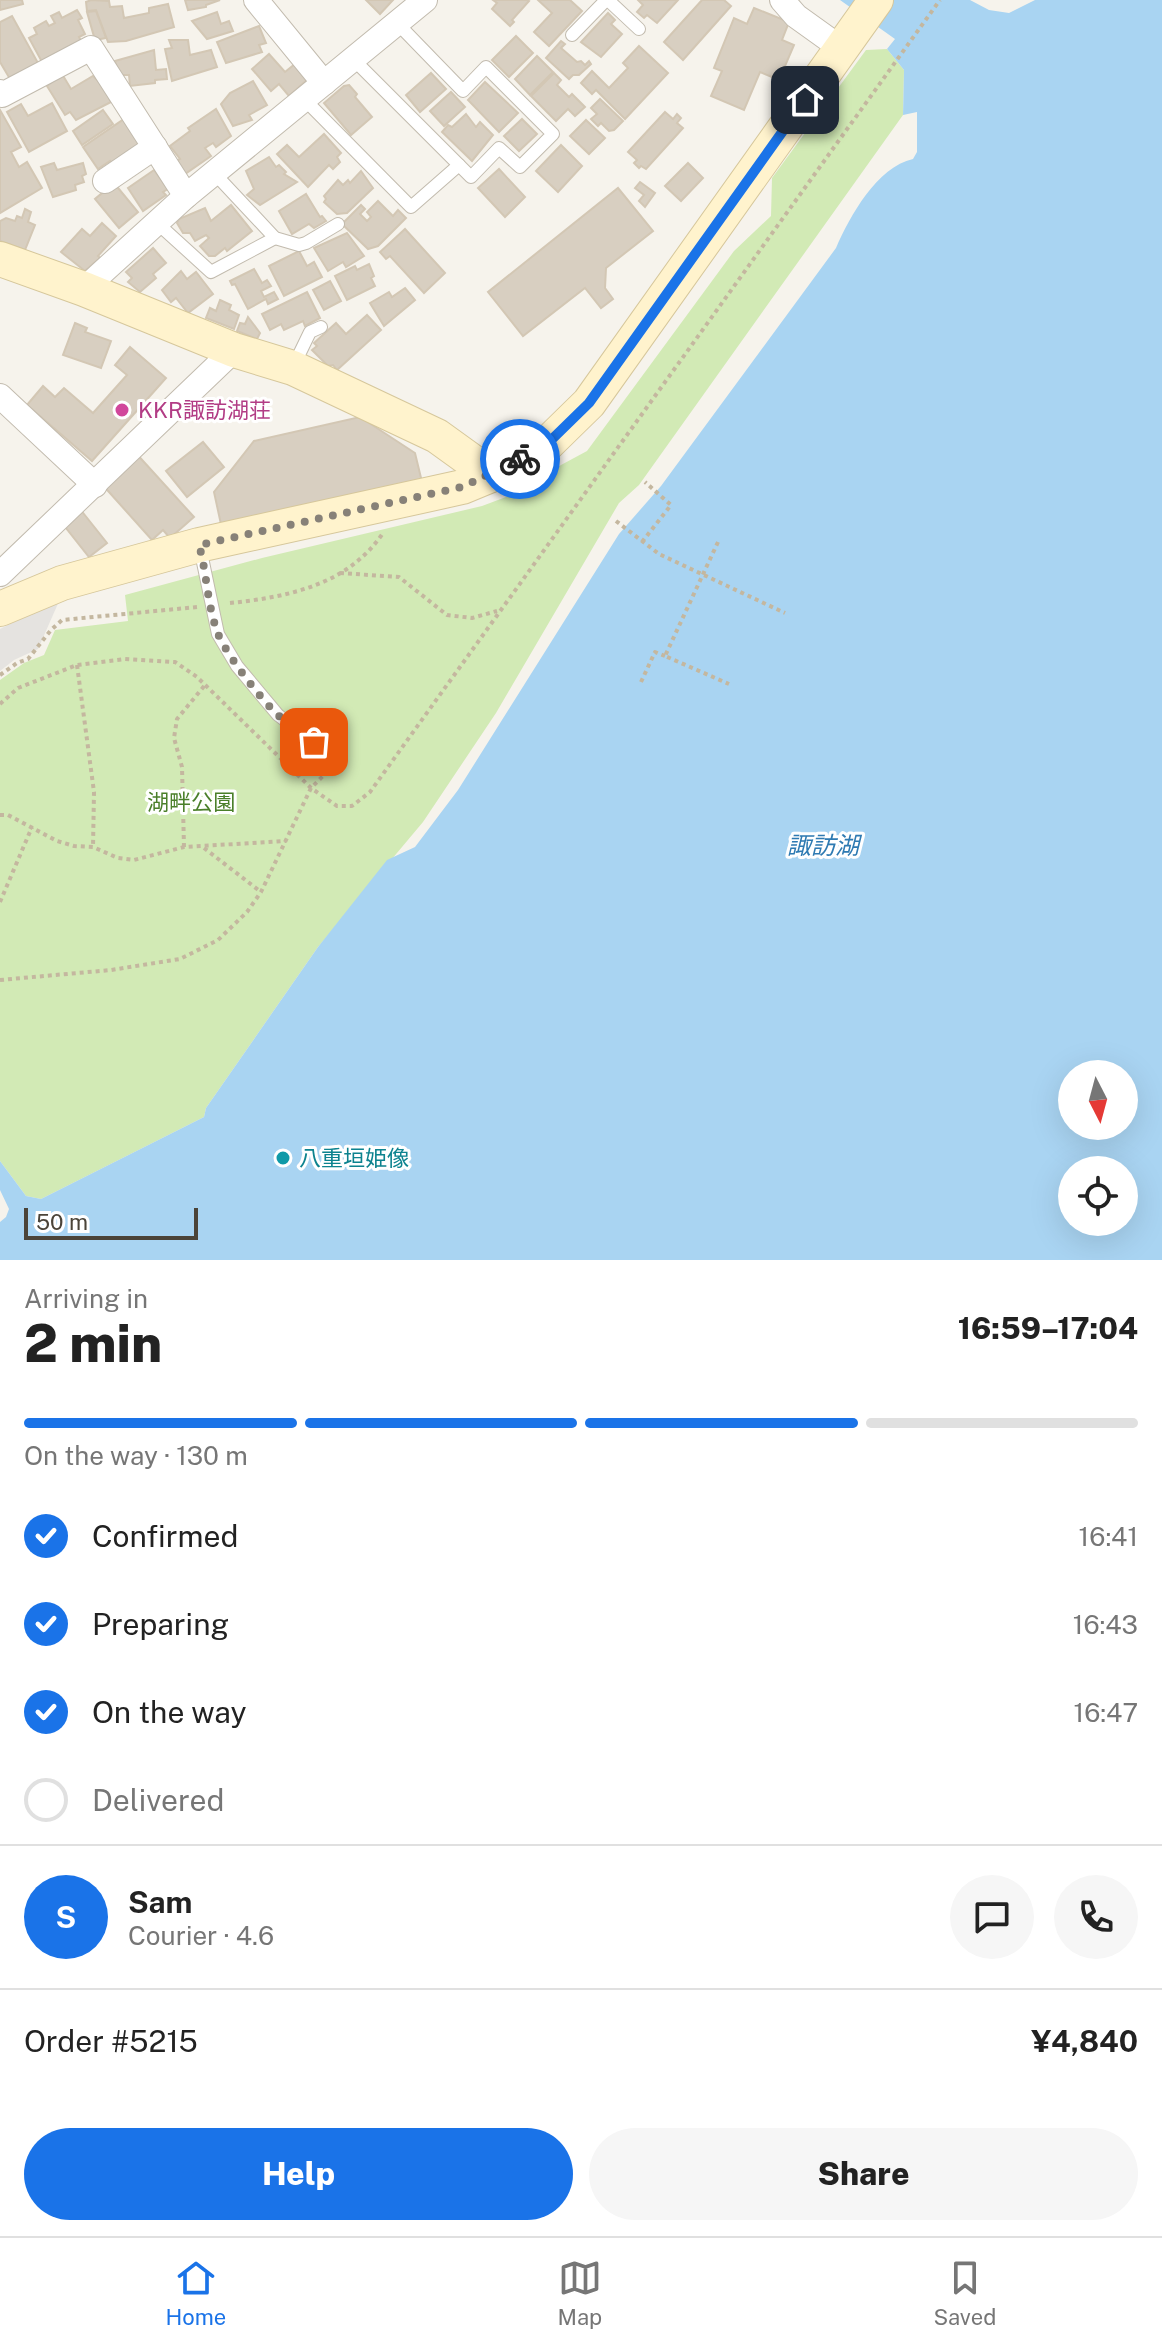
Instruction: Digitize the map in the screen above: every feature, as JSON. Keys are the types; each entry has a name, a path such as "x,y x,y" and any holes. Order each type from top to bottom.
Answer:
{"street":[{"path":"256,0 324,83"},
{"path":"84,289 186,196 425,0"},
{"path":"782,0 796,16 846,42"},
{"path":"0,609 62,583 199,545 462,487 544,447 589,403 876,0"},
{"path":"0,92 2,95 91,48 186,196"},
{"path":"105,181 155,147"},
{"path":"0,259 84,289 234,350 293,368 437,436 491,475"},
{"path":"0,574 234,350"},
{"path":"0,396 95,485"}],"lane":[{"path":"572,35 607,0 639,29"},
{"path":"354,60 471,177 499,148 520,167 553,134 486,67 463,91 397,23"},
{"path":"305,100 411,207 459,165"},
{"path":"215,174 275,238 299,245 338,224"},
{"path":"156,222 211,272 275,238"},
{"path":"293,368 310,332 321,327"},
{"path":"199,545 218,634 237,666 278,715 314,742 333,765"}],"path":[{"path":"0,704 18,688 77,665 125,659 175,662 205,684 311,788 337,806 352,806 370,792 940,0"},
{"path":"642,542 671,505 645,482"},
{"path":"616,521 659,554 785,613"},
{"path":"665,656 718,542"},
{"path":"340,573 399,577 447,615 472,618 500,611"},
{"path":"641,682 655,652 729,684"},
{"path":"77,665 94,792 93,847"},
{"path":"184,847 182,767 174,738 177,719 205,684"},
{"path":"0,980 111,970 180,959 218,940 247,912 261,892 311,788 333,765"},
{"path":"0,815 8,815 57,841 93,847 118,858 134,860 184,847 286,841"},
{"path":"0,902 32,827"},
{"path":"202,846 261,892"}],"green space":[{"name":"湖畔公園","path":"887,49 904,70 903,115 639,485 619,503 496,713 423,822 318,947 206,1108 204,1117 41,1199 26,1196 0,1161 0,680 24,663 44,655 55,630 128,621 125,595 262,558 482,506 522,491 587,451 734,251 771,216 772,178 866,50"}],"shaded area":[{"path":"60,599 38,649 14,660 0,671 0,629"}],"water":[{"name":"諏訪湖","path":"840,0 970,0 989,10 1009,13 1035,0 1162,0 1162,1260 0,1260 0,1222 9,1209 0,1190 0,1161 26,1196 41,1199 204,1117 206,1108 318,947 387,860 415,847 458,790 619,534 661,486 836,248 866,194 888,172 913,159 917,152 917,112 903,115 904,70 887,49 895,39"}],"building":[{"path":"0,0 22,0 23,4 0,10"},
{"path":"185,0 220,0 206,7 188,10"},
{"path":"366,0 393,0 380,14"},
{"path":"493,0 529,1 510,26 492,9 497,3"},
{"path":"538,0 570,0 582,11 549,46 534,32 552,13"},
{"path":"638,0 678,0 657,23 637,12 643,5"},
{"path":"702,0 724,0 731,6 683,60 664,42"},
{"path":"109,1 110,7 122,6 124,18 149,13 149,8 168,4 174,27 126,41 108,42 96,10 87,11 86,2"},
{"path":"754,8 789,22 782,40 794,45 779,80 760,72 744,110 711,96 722,71 714,68 734,18 747,24"},
{"path":"77,10 85,34 79,37 81,41 42,62 29,38 37,34 34,28 46,21 49,26 55,23 51,16 59,12 62,18"},
{"path":"96,11 106,38 95,40 87,12"},
{"path":"217,12 221,24 229,21 233,31 207,39 192,21"},
{"path":"608,13 615,20 611,24 622,34 601,57 581,42"},
{"path":"12,16 38,63 10,79 0,62 0,22"},
{"path":"259,26 266,43 259,45 262,52 226,63 217,42"},
{"path":"516,36 533,53 509,77 492,60"},
{"path":"169,40 188,40 190,55 211,50 217,67 172,81 165,49 172,48"},
{"path":"561,41 565,44 561,48 577,62 585,65 589,61 591,64 569,79 546,58"},
{"path":"639,46 668,73 625,119 596,90 592,94 581,83 592,71 609,88 628,68 623,63"},
{"path":"154,50 156,70 166,69 167,79 130,86 129,75 119,75 115,61"},
{"path":"269,54 285,72 295,64 308,79 289,96 279,84 271,91 252,69"},
{"path":"537,56 553,72 530,95 515,79"},
{"path":"431,73 446,89 420,112 406,95"},
{"path":"554,73 561,80 557,85 585,107 575,116 568,109 556,121 531,96"},
{"path":"62,74 71,89 93,76 103,85 111,102 76,120 70,112 65,115 47,86"},
{"path":"253,81 267,105 249,115 252,120 233,126 221,104 230,93"},
{"path":"485,82 518,113 499,132 468,100"},
{"path":"349,85 372,117 351,135 324,103"},
{"path":"451,92 465,107 444,126 430,111"},
{"path":"600,99 623,121 614,130 609,131 601,123 598,126 591,119 597,114 591,108"},
{"path":"52,103 67,131 29,152 7,112 21,104 28,116"},
{"path":"216,109 231,136 216,147 213,143 205,148 211,156 185,174 176,161 180,159 170,146 190,131 188,128"},
{"path":"0,110 21,147 11,152 19,167 27,162 42,188 0,213"},
{"path":"103,110 113,124 82,145 73,131"},
{"path":"665,112 673,119 677,114 681,118 677,123 683,128 646,169 639,168 634,163 637,160 628,152"},
{"path":"466,114 476,127 480,122 493,135 472,161 442,132"},
{"path":"124,119 143,147 113,167 110,161 98,169 83,147"},
{"path":"522,119 537,134 519,151 504,136"},
{"path":"586,120 605,138 589,154 570,136"},
{"path":"324,134 341,153 337,157 340,162 333,169 329,165 308,187 277,154 287,145 299,157"},
{"path":"561,145 582,166 558,192 536,171"},
{"path":"269,157 276,167 279,165 286,172 284,174 297,182 260,205 247,195 254,189 246,171"},
{"path":"54,163 57,170 83,163 86,174 82,176 84,182 75,185 76,190 53,197 41,167"},
{"path":"688,163 703,178 681,201 665,186"},
{"path":"499,169 525,197 505,217 478,188"},
{"path":"154,170 168,189 163,192 166,195 143,211 128,188"},
{"path":"361,171 373,188 347,213 337,214 324,202 324,196 338,180 343,185 348,180 350,183"},
{"path":"640,182 655,193 645,207 639,201 644,195 635,188"},
{"path":"114,183 138,212 119,228 95,199"},
{"path":"618,188 653,231 606,268 605,288 613,299 601,308 585,288 523,336 488,292"},
{"path":"306,194 320,217 326,221 314,228 309,224 292,234 279,211"},
{"path":"378,201 393,216 398,210 406,218 378,246 368,249 342,224 361,205 365,209 360,214 367,221 371,217 367,212"},
{"path":"231,205 252,231 227,251 225,248 215,256 209,256 200,246 209,238 206,235 195,241 190,233 183,233 177,223 179,219 205,208 211,221"},
{"path":"25,209 31,212 28,222 35,225 25,250 0,241 0,221 6,218 15,221 17,216 22,218"},
{"path":"102,223 116,236 98,256 100,258 85,271 61,252 82,229 90,236"},
{"path":"405,229 445,273 424,293 390,256 386,259 380,252"},
{"path":"347,233 364,256 346,267 343,262 328,271 314,248"},
{"path":"153,248 166,263 153,274 156,278 140,292 128,282 132,278 126,272"},
{"path":"299,251 307,266 314,262 322,277 284,296 269,266"},
{"path":"369,264 375,286 347,300 335,276 355,266 357,270"},
{"path":"254,269 262,283 267,280 271,286 261,291 264,297 274,292 278,299 268,304 266,299 248,309 235,284 232,285 230,281"},
{"path":"181,271 187,279 196,272 213,294 188,313 176,298 171,302 162,290"},
{"path":"330,281 341,301 324,310 313,290"},
{"path":"405,288 415,300 384,326 370,303 389,292 392,297"},
{"path":"307,292 320,318 305,326 303,321 284,330 281,324 270,330 262,314"},
{"path":"220,300 231,305 229,310 239,315 234,329 206,318 210,308 216,311"},
{"path":"367,315 381,330 337,370 333,365 328,366 312,350 317,346 314,343 336,323 346,334"},
{"path":"248,317 260,333 257,339 237,331 240,323 245,324"},
{"path":"75,323 87,328 85,332 111,341 101,368 63,355"},
{"path":"130,347 166,378 92,461 27,405 43,386 55,397 64,388 93,413 127,375 115,365"},
{"path":"360,417 415,453 422,482 222,529 214,492 254,441"},
{"path":"203,442 224,467 187,497 166,471"},
{"path":"134,451 194,517 170,538 163,530 152,540 100,482"},
{"path":"80,509 107,543 89,557 62,523"}],"way so far":[{"path":"314,742 278,715 237,666 218,634 199,545 462,487 520,459"}],"place":[{"name":"KKR諏訪湖荘","path":"122,410"},
{"name":"八重垣姫像","path":"283,1158"}],"route":[{"path":"520,459 544,447 589,403 805,100"}]}
